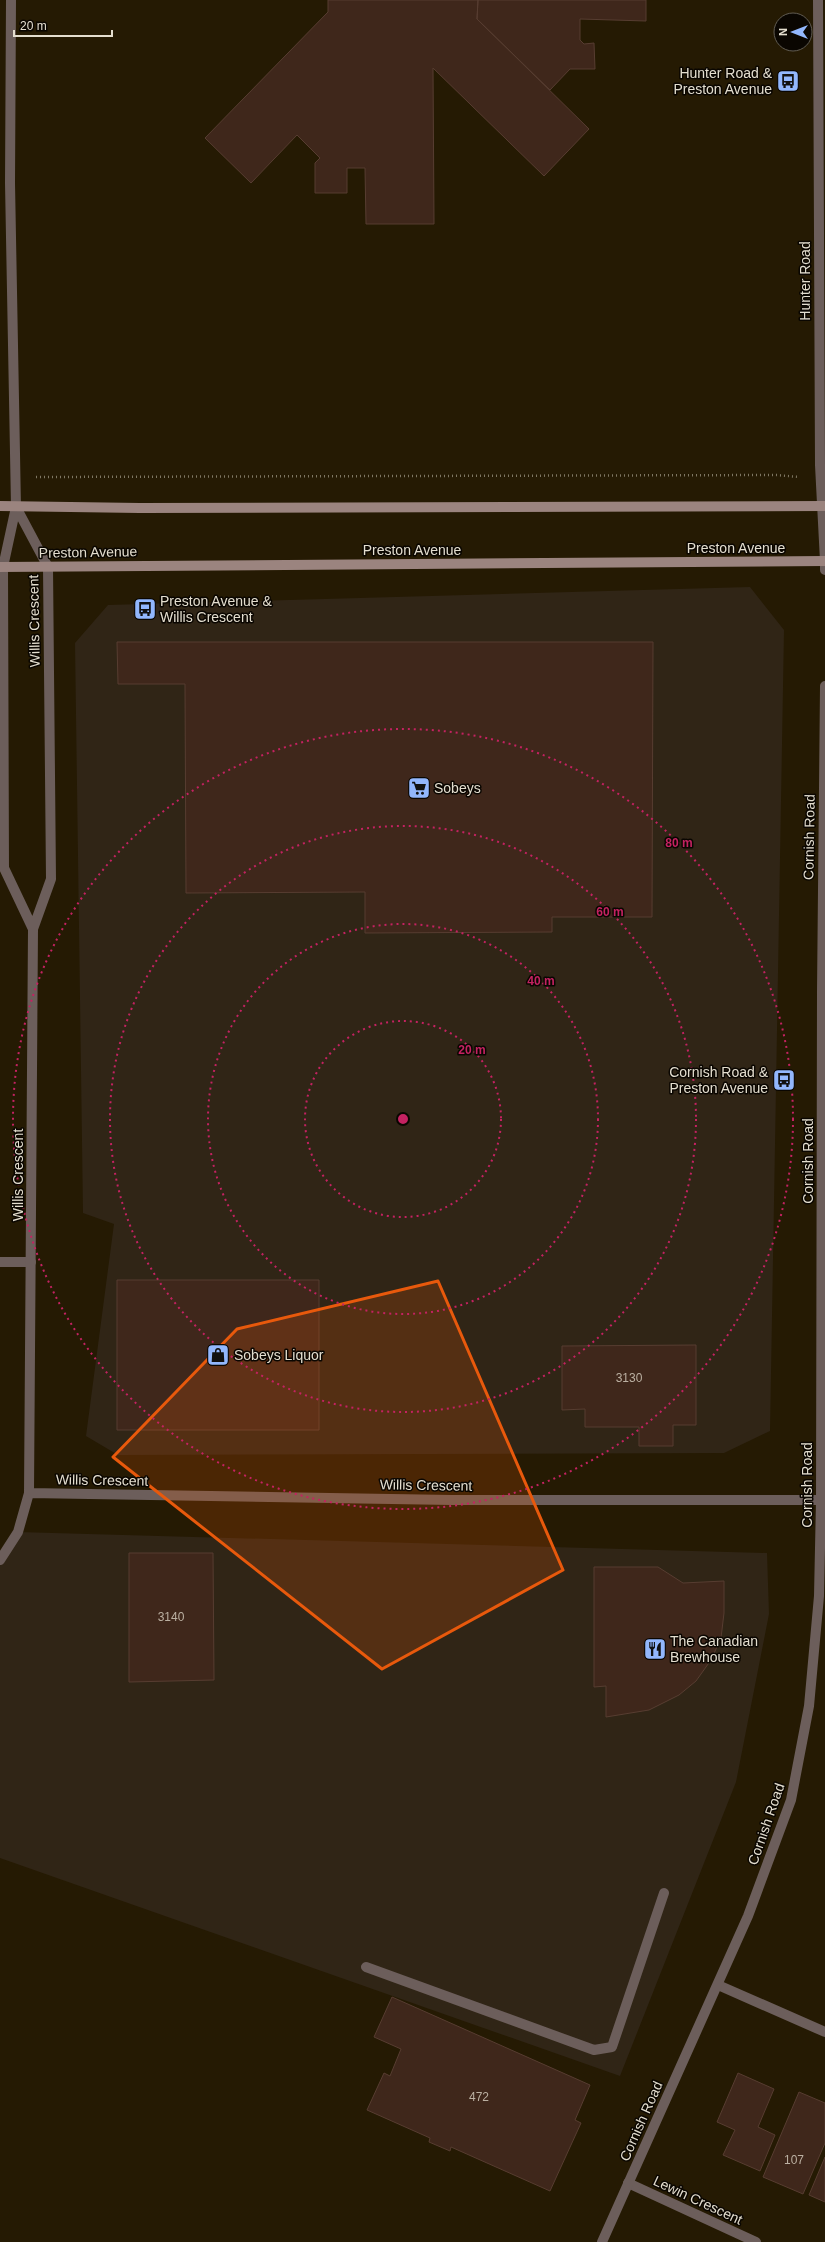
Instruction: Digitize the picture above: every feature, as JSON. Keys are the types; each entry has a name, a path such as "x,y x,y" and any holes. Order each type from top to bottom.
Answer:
{"main road":[{"path":"0,506 824,506"},
{"name":"Preston Avenue","path":"2,567 825,561"}],"street":[{"path":"11,0 10,183 17,477 16,507"},
{"name":"Hunter Road","path":"818,0 821,104 821,478 824,506 825,561"},
{"name":"Willis Crescent","path":"0,1560 18,1532 29,1493 33,929 50,879 48,567 16,507"},
{"name":"Willis Crescent","path":"16,507 2,567 4,868 33,929"},
{"path":"825,561 825,570"},
{"name":"Cornish Road","path":"602,2242 744,1926 791,1800 809,1706 819,1596 823,1500 823,992 825,686"},
{"path":"0,1262 31,1262"},
{"name":"Willis Crescent","path":"29,1493 452,1500 823,1500"},
{"path":"366,1967 594,2050 612,2047 664,1893"},
{"path":"718,1985 825,2032"},
{"name":"Lewin Crescent","path":"628,2183 756,2242"}],"path":[{"path":"17,477 776,475 821,478"}],"highlighted area":[{"path":"438,1281 563,1570 382,1669 113,1457 237,1329"}],"shaded area":[{"path":"750,587 784,630 770,1431 724,1453 118,1455 86,1436 114,1224 83,1213 75,643 108,605"},
{"path":"18,1532 767,1553 769,1614 736,1782 620,2076 0,1858 0,1555"}],"building":[{"path":"328,0 478,0 477,19 589,129 544,176 433,68 434,224 366,224 365,168 347,168 347,193 315,193 315,163 320,158 297,135 251,183 205,138 328,12"},
{"path":"478,0 646,0 646,21 580,19 580,40 584,44 594,43 595,69 570,69 550,90 477,19"},
{"name":"Sobeys","path":"117,642 653,642 652,917 552,917 552,932 365,933 365,892 186,893 185,684 118,684"},
{"name":"Sobeys Liquor","path":"117,1280 319,1280 319,1430 117,1430"},
{"path":"696,1345 696,1425 673,1425 673,1446 639,1446 639,1427 585,1427 585,1409 562,1410 562,1346"},
{"path":"129,1553 213,1553 214,1680 129,1682"},
{"name":"The Canadian Brewhouse","path":"594,1567 658,1567 683,1583 724,1581 724,1613 721,1638 711,1660 696,1681 679,1695 649,1710 606,1717 606,1686 594,1687"},
{"path":"392,1997 590,2085 575,2120 581,2123 550,2191 451,2147 450,2151 429,2142 430,2138 367,2110 384,2073 390,2076 401,2049 374,2037"},
{"path":"738,2073 774,2089 758,2127 775,2135 760,2171 723,2155 735,2130 717,2122"},
{"path":"799,2092 825,2103 825,2143 803,2194 763,2177"},
{"path":"825,2157 825,2202 809,2195"}],"place":[{"name":"Hunter Road & Preston Avenue","path":"788,81"},
{"name":"Preston Avenue & Willis Crescent","path":"145,609"},
{"name":"Sobeys","path":"419,788"},
{"name":"Cornish Road & Preston Avenue","path":"784,1080"},
{"name":"Sobeys Liquor","path":"218,1355"},
{"name":"The Canadian Brewhouse","path":"655,1649"}]}
